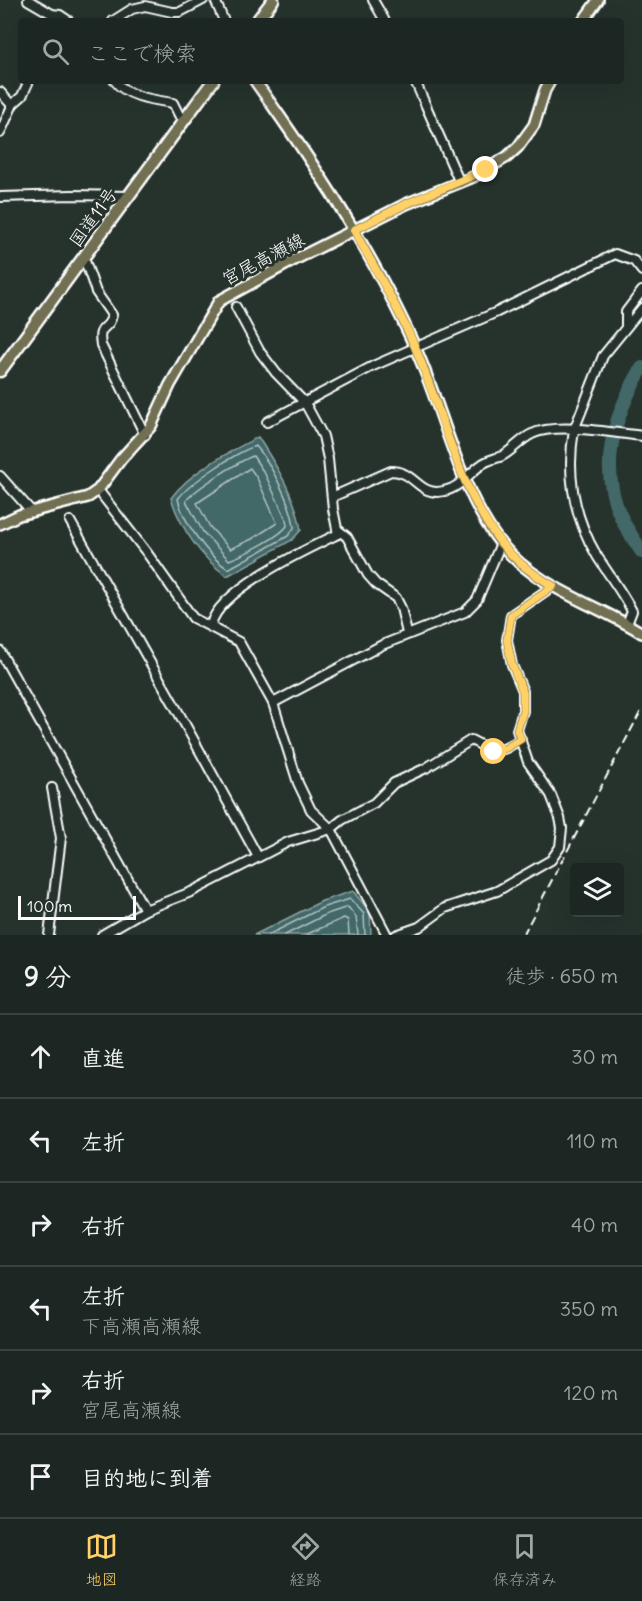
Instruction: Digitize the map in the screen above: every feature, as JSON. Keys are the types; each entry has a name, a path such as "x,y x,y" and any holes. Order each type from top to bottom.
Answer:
{"highway":[{"path":"259,18 273,0"},
{"name":"国道11号","path":"0,371 211,84"}],"main road":[{"path":"585,18 598,0"},
{"path":"257,84 297,140 354,230 415,346 479,509 501,543 521,565 553,586 642,633"},
{"name":"宮尾高瀬線","path":"98,490 121,459 151,426 170,385 219,301 406,204 486,170 518,147 534,125 549,84"},
{"path":"0,524 20,515 88,497 98,490"}],"street":[{"path":"117,18 132,9 145,6 180,12 202,0"},
{"path":"215,0 223,18"},
{"path":"373,0 383,18"},
{"path":"34,1 52,14 64,18"},
{"path":"50,18 51,12"},
{"path":"0,133 13,104 22,96 28,84"},
{"path":"117,84 142,97 173,103 179,115 185,119"},
{"path":"416,84 460,183"},
{"path":"0,92 13,104"},
{"path":"0,197 129,196"},
{"path":"267,422 373,366 497,312 615,254 634,261 642,272"},
{"path":"84,258 96,292 111,315 109,322 101,330 101,345 145,435"},
{"path":"626,326 626,312 642,291"},
{"path":"214,628 213,619 233,594 300,552 338,534 328,459 322,436 305,403 276,374 260,352 236,307"},
{"path":"627,624 632,611 596,554 576,510 571,483 574,430 603,356 642,308"},
{"path":"332,497 392,471 401,471 412,478 422,489 430,492 444,492 457,487 482,463 503,455 531,434 548,430 585,430 642,436"},
{"path":"0,476 32,512"},
{"path":"98,490 147,552 193,618 239,642 273,704 298,783 311,810 331,829 387,935"},
{"path":"70,521 182,717 258,857"},
{"path":"337,529 347,537 376,584 396,598 407,633"},
{"path":"273,704 407,633 465,612 477,600 501,543"},
{"path":"396,935 411,933 445,908 497,891 551,860 560,847 562,840 560,818 551,795 528,762 517,730 523,711 523,692 512,665 507,640 511,615 553,586"},
{"path":"0,651 145,910"},
{"path":"102,935 145,910 191,892 288,842 331,829 342,820 374,803 394,783 426,768 471,740 494,752 521,739"},
{"path":"49,935 61,838 52,788"}],"water":[{"path":"258,437 290,493 301,530 292,540 227,576 200,552 180,521 171,498 199,471"},
{"path":"353,891 370,912 371,935 254,935 322,901"}],"waterway":[{"path":"642,368 617,421 610,459 610,479 614,498 623,521 642,552"}],"railway":[{"path":"523,935 642,709"}],"route":[{"path":"486,170 406,204 354,230 415,346 457,459 479,509 501,543 521,565 553,586 511,615 507,640 512,665 523,692 523,711 517,730 521,739 494,752"}]}
